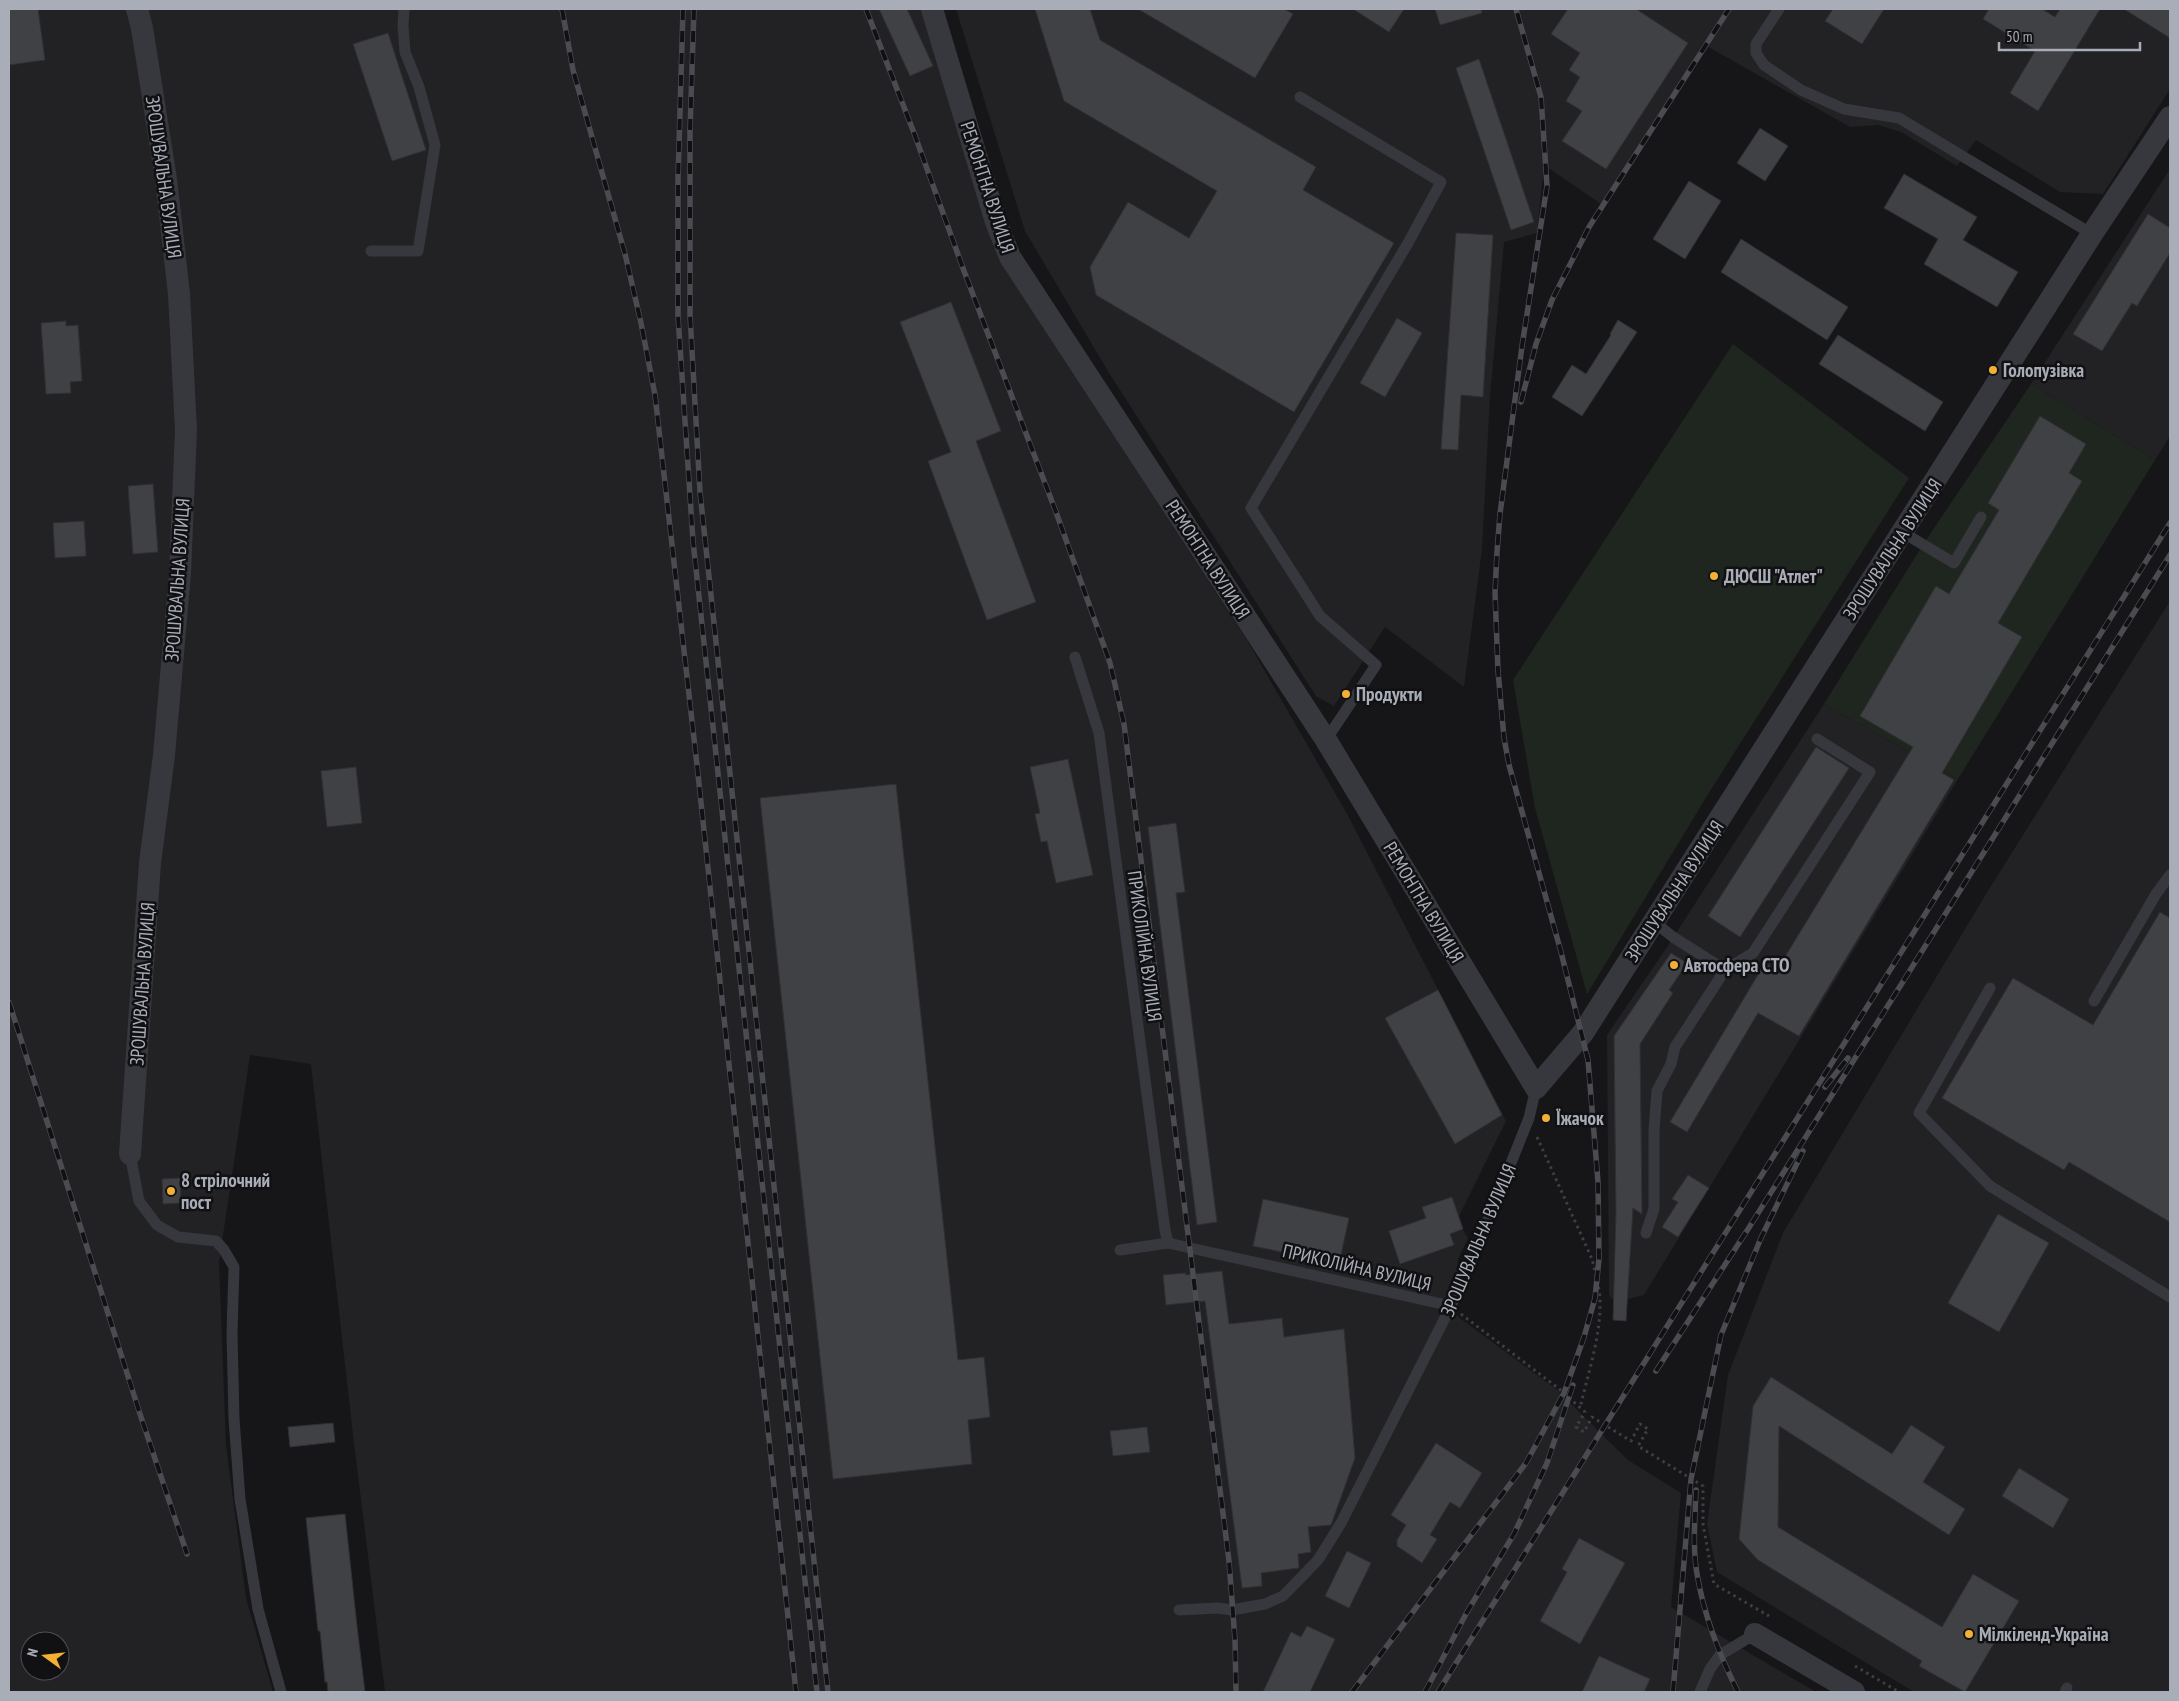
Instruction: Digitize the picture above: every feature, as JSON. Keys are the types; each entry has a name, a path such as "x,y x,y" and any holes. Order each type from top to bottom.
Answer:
{"street":[{"name":"ЗРОШУВАЛЬНА ВУЛИЦЯ","path":"130,1154 150,863 164,755 180,574 186,430 179,294 166,179 142,28 136,9"},
{"name":"РЕМОНТНА ВУЛИЦЯ","path":"932,9 996,222 1010,257 1326,740 1536,1088"},
{"name":"ЗРОШУВАЛЬНА ВУЛИЦЯ","path":"1536,1088 1583,1034 2092,234 2170,117"},
{"path":"1755,1634 1854,1692"}],"lane":[{"path":"372,251 418,251 433,166 435,145 431,128 405,52 404,9"},
{"path":"1779,9 1756,44 1756,53 1764,65 1801,90 1844,109 1900,118 2092,234"},
{"path":"1300,97 1441,182 1408,243 1251,508 1320,616 1376,665 1326,740"},
{"path":"1902,532 1954,563 1981,517"},
{"name":"ПРИКОЛІЙНА ВУЛИЦЯ","path":"1075,657 1099,733 1168,1243"},
{"path":"1646,1233 1654,1209 1654,1130 1657,1091 1671,1064 1675,1047 1725,970 1753,953 1870,772 1817,739"},
{"path":"2094,1001 2156,894 2170,876"},
{"path":"1654,922 1673,937 1725,970"},
{"path":"1990,988 1919,1113 1990,1186 2170,1297"},
{"name":"ЗРОШУВАЛЬНА ВУЛИЦЯ","path":"1179,1610 1218,1608 1232,1610 1265,1604 1283,1596 1318,1560 1341,1524 1451,1306 1477,1248 1529,1118 1536,1088"},
{"path":"130,1154 139,1200 157,1225 178,1237 216,1241 234,1267 232,1333 234,1419 240,1499 258,1609 280,1692"},
{"name":"ПРИКОЛІЙНА ВУЛИЦЯ","path":"1120,1250 1168,1243 1451,1306"},
{"path":"1700,1692 1710,1668 1720,1655 1755,1634"}],"path":[{"path":"1529,1118 1592,1259 1597,1280 1600,1301 1595,1342 1580,1408"},
{"path":"1451,1306 1558,1388 1585,1412 1576,1427 1584,1432 1592,1417 1631,1441 1640,1424 1648,1430 1638,1446 1703,1486 1703,1524 1714,1584"}],"shaded area":[{"path":"9,9 925,9 1053,342 1248,642 1346,812 1506,1121 1457,1220 1468,1238 1458,1259 1457,1316 1556,1389 1628,1460 1681,1493 1671,1607 1816,1692 385,1692 353,1435 311,1064 250,1055 219,1262 226,1445 246,1598 273,1692 9,1692"},
{"path":"956,9 2170,9 2170,89 2103,194 2060,192 1976,140 1957,166 1901,132 1878,125 1850,127 1703,44 1604,206 1544,165 1537,233 1504,242 1490,396 1482,549 1464,687 1385,627 1334,706 1316,696 1109,373 1025,231"},
{"path":"2170,169 2170,436 2155,460 2031,384"},
{"name":"ДЮСШ \"Атлет\"","path":"1733,344 1909,478 1710,791 1587,994 1535,808 1513,680"},
{"path":"2031,384 2155,460 1958,779 1824,704 1924,543"},
{"path":"2170,601 2170,1692 1914,1692 1717,1572 1707,1524 1728,1375 1783,1233 1986,894"},
{"path":"1824,704 1958,779 1644,1295 1616,1302 1609,1296 1607,1035 1667,947"}],"building":[{"path":"9,9 38,9 45,60 9,65"},
{"path":"879,9 907,9 933,66 910,76"},
{"path":"1035,9 1090,9 1100,40 1316,167 1303,190 1394,243 1294,412 1096,295 1090,267 1128,202 1189,238 1217,191 1064,101"},
{"path":"1138,9 1284,9 1293,14 1255,78"},
{"path":"1353,9 1404,9 1389,32"},
{"path":"1435,9 1481,9 1482,13 1440,25"},
{"path":"1568,9 1636,9 1688,43 1606,169 1562,141 1582,111 1566,101 1580,77 1569,70 1580,53 1551,34"},
{"path":"1833,9 1884,9 1862,44 1825,21"},
{"path":"1989,9 2042,9 2055,17 2060,9 2100,9 2038,111 2010,93 2035,51 1983,19"},
{"path":"2124,9 2170,9 2170,38"},
{"path":"388,33 426,150 392,161 353,44"},
{"path":"1479,59 1534,222 1511,230 1456,68"},
{"path":"1760,128 1788,146 1765,181 1737,163"},
{"path":"1904,174 1977,217 1963,240 2018,272 1997,307 1924,264 1938,239 1884,208"},
{"path":"1689,181 1721,201 1685,259 1653,239"},
{"path":"2148,214 2170,228 2170,253 2137,306 2132,303 2102,351 2073,334"},
{"path":"1456,233 1493,235 1483,397 1461,395 1458,450 1441,449"},
{"path":"1741,239 1848,307 1827,340 1721,272"},
{"path":"951,302 1001,431 976,441 1036,602 987,620 928,461 951,452 900,322"},
{"path":"1397,318 1422,333 1385,397 1360,383"},
{"path":"1618,320 1637,332 1582,416 1552,397 1572,365 1586,374 1611,335"},
{"path":"66,321 66,326 78,325 82,381 70,382 71,393 46,394 41,323"},
{"path":"1838,335 1943,402 1925,431 1819,364"},
{"path":"2040,416 2086,444 2069,473 2082,481 1998,623 2022,637 1942,773 1954,780 1799,1036 1758,1013 1687,1132 1670,1122 1765,963 1777,970 1913,747 1860,716 1936,586 1949,594 1999,510 1988,503"},
{"path":"153,484 158,552 133,554 128,486"},
{"path":"84,521 86,556 55,558 53,523"},
{"path":"1816,747 1849,768 1740,937 1708,916"},
{"path":"1068,759 1093,875 1056,883 1047,841 1041,842 1035,814 1040,813 1030,767"},
{"path":"356,767 362,823 327,827 321,771"},
{"path":"896,784 958,1360 984,1357 990,1417 968,1420 972,1464 833,1479 760,798"},
{"path":"1176,823 1185,892 1176,893 1217,1222 1197,1225 1148,827"},
{"path":"2160,912 2170,918 2170,1222 2069,1162 2064,1170 1942,1098 2013,978 2093,1025"},
{"path":"1671,953 1687,963 1669,990 1673,993 1640,1044 1642,1214 1633,1208 1626,1321 1613,1320 1616,1212 1614,1036"},
{"path":"1438,990 1502,1115 1455,1144 1385,1018"},
{"path":"1688,1175 1709,1188 1678,1237 1662,1227 1678,1202 1672,1199"},
{"name":"8 стрілочний пост","path":"180,1178 181,1203 163,1204 162,1179"},
{"path":"1452,1197 1463,1229 1450,1234 1454,1245 1400,1264 1389,1231 1426,1218 1422,1207"},
{"path":"1263,1199 1349,1218 1339,1264 1253,1246"},
{"path":"1998,1214 2049,1243 1999,1332 1948,1303"},
{"path":"1222,1271 1229,1324 1282,1318 1284,1337 1344,1329 1355,1458 1331,1525 1308,1527 1311,1552 1298,1554 1299,1568 1261,1573 1262,1586 1242,1588 1205,1301 1166,1305 1163,1275 1185,1273 1186,1275"},
{"path":"1771,1377 1892,1454 1911,1425 1945,1447 1923,1482 1965,1509 1949,1535 1779,1426 1778,1527 1942,1627 1973,1574 2019,1601 1965,1692 1919,1666 1922,1661 1758,1560 1739,1539 1753,1406"},
{"path":"333,1423 335,1442 290,1447 288,1427"},
{"path":"1147,1427 1150,1452 1113,1456 1110,1431"},
{"path":"1436,1443 1482,1473 1460,1508 1450,1502 1430,1535 1437,1539 1422,1563 1397,1546 1397,1540 1406,1525 1391,1515"},
{"path":"2019,1468 2069,1499 2053,1528 2002,1496"},
{"path":"345,1514 365,1692 328,1692 327,1682 325,1682 320,1631 318,1631 306,1518"},
{"path":"1579,1538 1625,1563 1580,1644 1540,1621 1567,1572 1562,1569"},
{"path":"1347,1551 1371,1563 1349,1608 1325,1596"},
{"path":"1307,1626 1335,1639 1310,1692 1263,1692 1291,1632 1301,1637"},
{"path":"1599,1656 1650,1679 1644,1692 1582,1692"}],"railway":[{"path":"562,9 573,70 625,254 655,395 697,765 796,1692"},
{"path":"683,9 678,180 678,316 693,541 817,1692"},
{"path":"694,9 690,131 690,315 700,492 828,1692"},
{"path":"866,9 1056,512 1110,663 1124,724 1229,1561 1235,1640 1236,1692"},
{"path":"1352,1692 1526,1463 1564,1393 1584,1337 1595,1298 1599,1259 1598,1182 1588,1060 1561,952 1509,765 1504,738 1498,671 1495,593 1500,514 1522,346 1547,186 1541,97 1516,9"},
{"path":"1521,402 1536,344 1552,300 1589,227 1729,9"},
{"path":"1438,1692 2170,523"},
{"path":"1656,1371 1750,1226 2170,555"},
{"path":"9,1002 140,1414 187,1554"},
{"path":"1825,1087 1848,1058"},
{"path":"1673,1692 1691,1479 1721,1335 1761,1238 1803,1151"},
{"path":"1425,1692 1467,1612 1514,1534 1547,1463 1573,1385"},
{"path":"1696,1490 1694,1546 1701,1594 1714,1637 1738,1692"}],"place":[{"name":"Голопузівка","path":"1993,370"},
{"name":"ДЮСШ \"Атлет\"","path":"1714,576"},
{"name":"Продукти","path":"1346,694"},
{"name":"Автосфера СТО","path":"1674,965"},
{"name":"Їжачок","path":"1546,1118"},
{"name":"8 стрілочний пост","path":"171,1191"},
{"name":"Мілкіленд-Україна","path":"1969,1634"}]}
